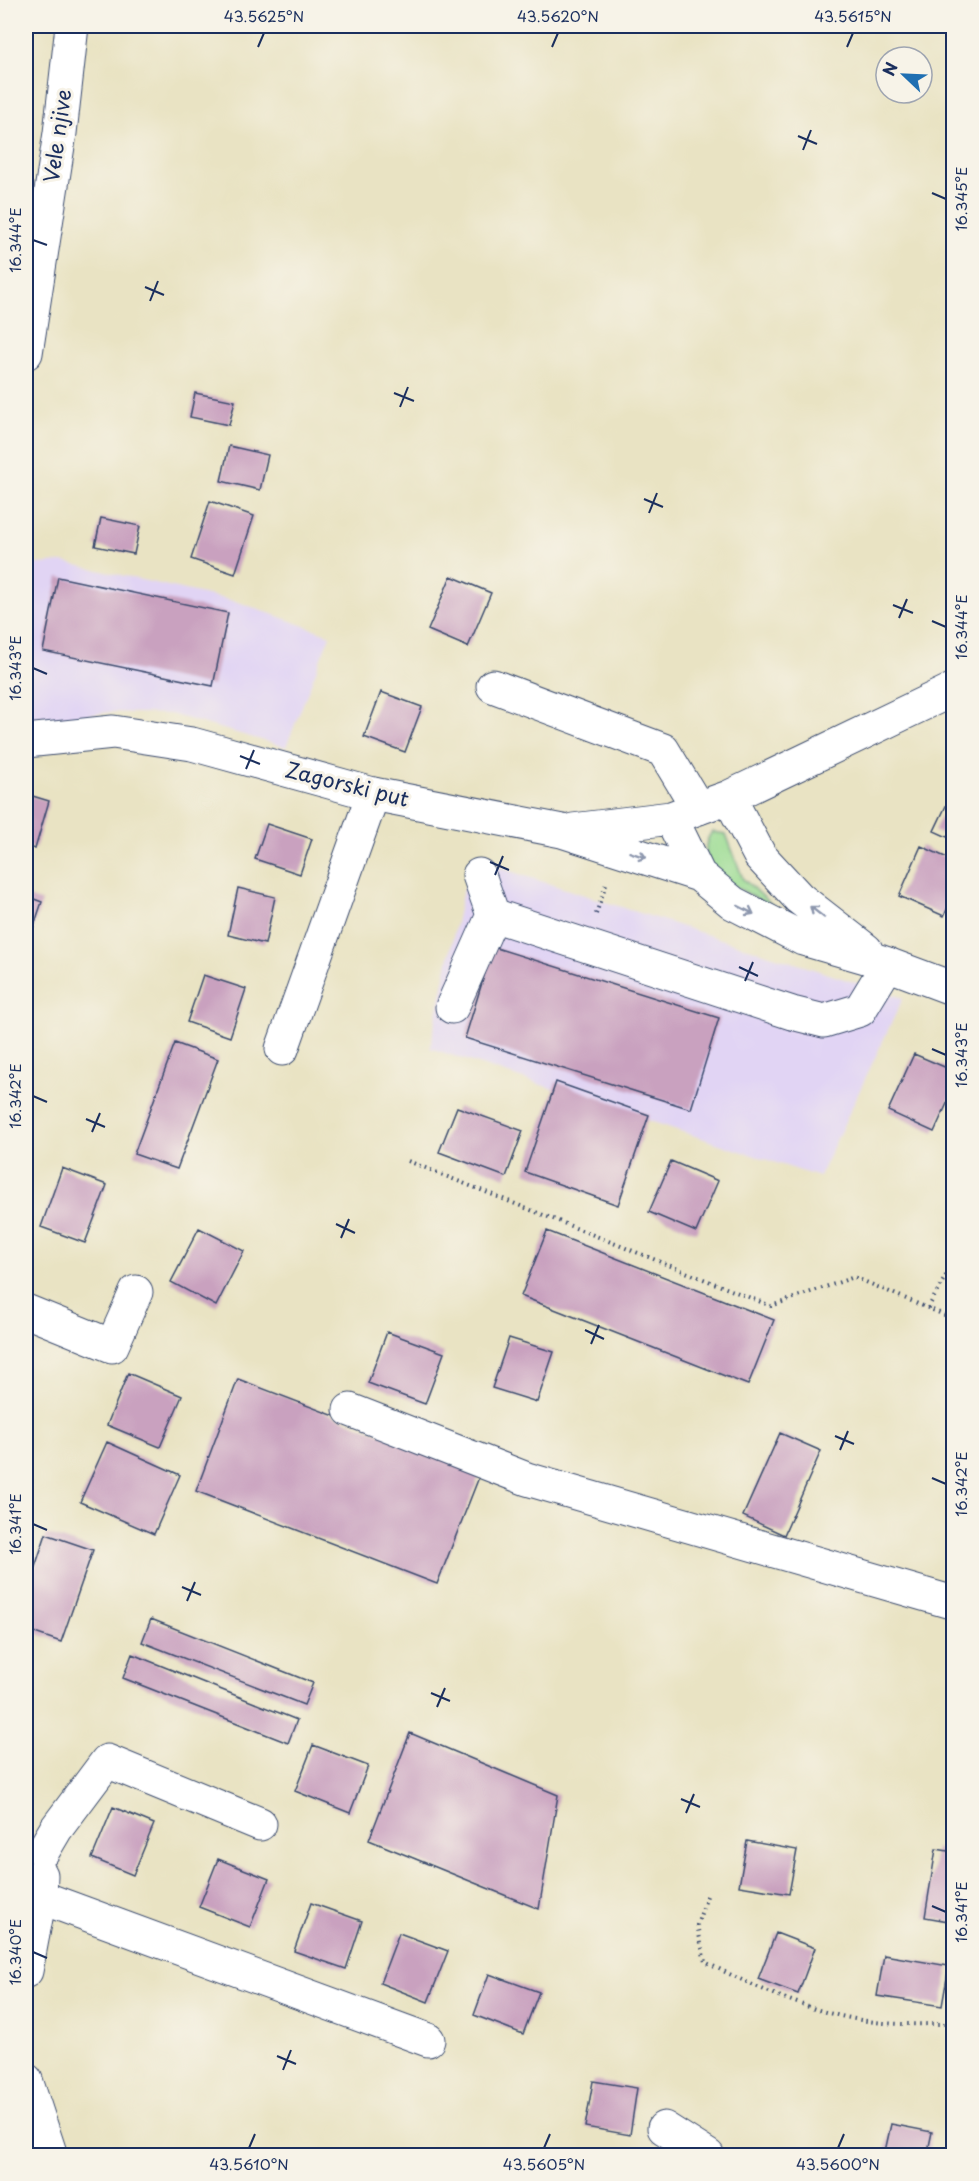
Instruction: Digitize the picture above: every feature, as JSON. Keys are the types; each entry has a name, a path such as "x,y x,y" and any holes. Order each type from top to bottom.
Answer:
{"street":[{"name":"Vele njive","path":"26,353 60,133 72,26"},
{"path":"493,686 663,750 685,813 699,875"},
{"path":"562,831 685,813 729,797 954,689"},
{"name":"Zagorski put","path":"26,741 113,732 192,744 373,794 562,831"},
{"path":"282,1049 373,794"},
{"path":"729,797 760,856 783,881 799,898 884,962"},
{"path":"562,831 699,875 733,903 803,939 884,962 954,989"},
{"path":"452,1007 492,915 479,875"},
{"path":"492,915 792,1013 824,1021 860,1010 884,962"},
{"path":"26,1311 112,1346 136,1292"},
{"path":"350,1410 527,1479 954,1603"},
{"path":"26,1971 40,1897 34,1847 106,1761 260,1824"},
{"path":"40,1897 428,2040"},
{"path":"26,2080 51,2156"},
{"path":"663,2128 708,2156"}],"path":[{"path":"598,908 605,885"},
{"path":"408,1161 771,1305 854,1276 954,1319"},
{"path":"928,1308 954,1261"},
{"path":"707,1896 697,1925 705,1962 753,1986 806,2007 875,2022 945,2024 954,2027"}],"shaded area":[{"path":"63,562 238,602 330,635 286,747 170,714 110,712 26,724 26,565"},
{"path":"479,861 903,998 819,1177 430,1048 463,890"}],"green space":[{"path":"712,832 726,834 743,879 777,909 715,876 706,848 708,837"}],"building":[{"path":"195,393 235,401 229,425 190,417"},
{"path":"229,446 268,455 260,490 221,481"},
{"path":"210,501 254,516 235,574 191,559"},
{"path":"101,518 140,526 134,554 95,546"},
{"path":"451,576 491,593 468,647 428,630"},
{"path":"58,577 228,613 213,686 43,651"},
{"path":"381,692 422,707 405,752 364,737"},
{"path":"954,789 954,840 934,831"},
{"path":"26,794 49,801 35,849 26,846"},
{"path":"267,824 312,839 300,874 255,859"},
{"path":"921,846 954,861 954,894 944,916 899,896"},
{"path":"238,888 275,897 265,944 228,935"},
{"path":"26,896 42,902 26,949"},
{"path":"493,947 719,1018 691,1109 465,1038"},
{"path":"203,975 246,989 230,1037 187,1022"},
{"path":"175,1043 218,1059 177,1169 134,1154"},
{"path":"914,1054 954,1071 954,1088 934,1132 888,1111"},
{"path":"556,1082 649,1115 618,1205 525,1172"},
{"path":"457,1107 523,1131 506,1177 439,1152"},
{"path":"671,1161 718,1181 696,1232 649,1212"},
{"path":"62,1168 107,1185 85,1243 41,1227"},
{"path":"199,1228 244,1251 216,1306 171,1282"},
{"path":"547,1231 774,1320 748,1385 521,1296"},
{"path":"387,1332 444,1353 425,1404 368,1383"},
{"path":"509,1338 554,1352 537,1402 492,1388"},
{"path":"128,1373 182,1396 160,1447 107,1425"},
{"path":"238,1379 481,1472 437,1584 196,1491"},
{"path":"780,1433 821,1451 784,1535 743,1516"},
{"path":"107,1442 180,1475 154,1534 80,1502"},
{"path":"46,1534 93,1550 61,1642 26,1630 26,1594"},
{"path":"151,1619 313,1683 304,1705 142,1642"},
{"path":"132,1654 297,1720 288,1743 123,1678"},
{"path":"410,1733 558,1795 539,1909 369,1840"},
{"path":"313,1745 368,1766 350,1813 295,1791"},
{"path":"113,1807 154,1824 133,1875 92,1858"},
{"path":"747,1841 797,1850 789,1894 739,1886"},
{"path":"936,1849 954,1852 954,1922 925,1917"},
{"path":"218,1859 269,1879 250,1927 199,1907"},
{"path":"311,1903 362,1921 346,1969 294,1951"},
{"path":"399,1933 448,1951 428,2002 380,1983"},
{"path":"776,1933 815,1948 798,1994 758,1979"},
{"path":"884,1955 949,1966 942,2006 877,1996"},
{"path":"489,1974 539,1992 523,2034 474,2015"},
{"path":"593,2081 637,2088 630,2135 585,2127"},
{"path":"891,2124 932,2132 927,2156 884,2156"}]}
